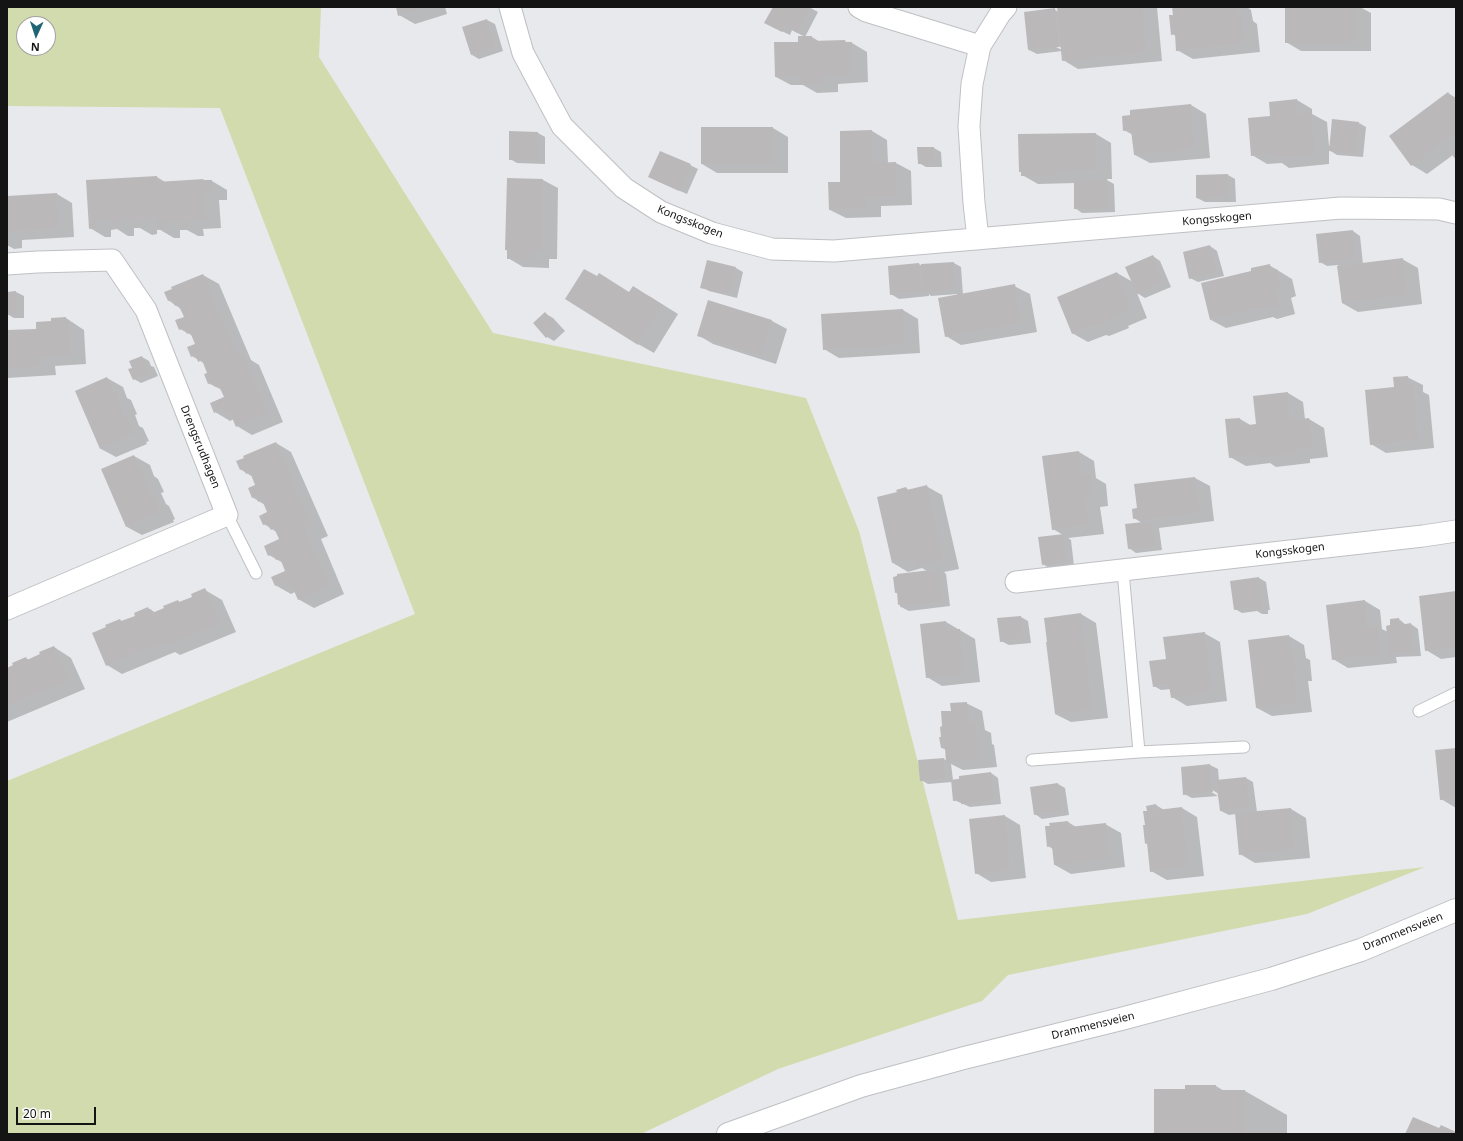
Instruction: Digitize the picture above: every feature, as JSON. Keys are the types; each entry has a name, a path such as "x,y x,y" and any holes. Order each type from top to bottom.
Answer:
{"main road":[{"name":"Drammensveien","path":"728,1134 861,1086 1271,979 1361,950 1456,910"}],"street":[{"name":"Kongsskogen","path":"510,7 523,53 562,126 624,188 661,212 712,233 772,249 834,251 1341,208 1439,209 1456,213"},
{"path":"859,7 866,11 980,46"},
{"path":"978,239 969,126 972,84 980,46 1006,7"},
{"name":"Drengsrudhagen","path":"7,264 112,260 146,310 227,515"},
{"path":"7,609 227,515"},
{"name":"Kongsskogen","path":"1016,582 1123,571 1456,531"}],"lane":[{"path":"227,515 256,573"},
{"path":"1123,571 1139,752"},
{"path":"1419,711 1456,693"},
{"path":"1032,760 1139,752 1244,748"}],"green space":[{"path":"7,7 321,7 319,57 493,333 806,398 859,531 958,920 1425,867 1307,914 1008,975 982,1001 778,1069 641,1134 7,1134 7,781 415,614 220,108 7,106"}],"building":[{"path":"396,7 427,7 398,16"},
{"path":"773,7 811,7 797,33 785,26 782,32 764,23"},
{"path":"1057,7 1143,7 1147,53 1062,61"},
{"path":"1172,7 1237,7 1238,15 1242,14 1245,44 1176,51 1175,34 1171,35 1169,15 1173,15"},
{"path":"1285,7 1356,7 1356,43 1285,43"},
{"path":"1055,8 1059,47 1028,50 1024,12"},
{"path":"487,19 496,47 471,55 462,27"},
{"path":"798,36 812,36 812,41 845,40 845,42 852,42 853,74 823,76 823,84 800,84 800,76 775,77 774,42 798,42"},
{"path":"1448,92 1456,103 1456,133 1411,166 1389,136"},
{"path":"1297,99 1298,114 1312,112 1315,151 1314,156 1273,159 1273,154 1251,156 1248,118 1270,116 1269,102"},
{"path":"1191,104 1195,149 1134,155 1131,130 1123,131 1122,116 1130,115 1130,110"},
{"path":"1332,119 1359,122 1356,154 1329,151"},
{"path":"701,127 773,127 773,165 701,164"},
{"path":"872,130 873,163 896,162 897,197 866,198 866,209 829,210 828,182 840,182 840,131"},
{"path":"509,131 538,132 538,160 509,160"},
{"path":"1096,133 1097,170 1060,171 1060,175 1021,176 1021,172 1019,172 1018,134"},
{"path":"917,147 934,147 934,164 918,164"},
{"path":"1456,149 1456,160 1451,153"},
{"path":"660,151 691,164 679,191 648,177"},
{"path":"1228,174 1229,198 1196,198 1196,175"},
{"path":"157,176 157,182 204,179 203,180 212,180 212,192 204,192 206,220 188,221 189,228 182,228 181,221 165,222 165,229 157,230 157,218 142,219 142,226 135,226 135,219 119,220 119,227 112,228 112,221 96,221 96,228 89,229 86,180"},
{"path":"507,178 543,179 542,251 534,251 534,259 507,259 507,250 505,250"},
{"path":"1074,179 1107,179 1107,209 1074,209"},
{"path":"57,193 59,229 7,232 7,196"},
{"path":"1353,230 1356,259 1319,263 1316,234"},
{"path":"1210,245 1217,272 1189,279 1183,252"},
{"path":"1153,255 1164,283 1137,294 1125,267"},
{"path":"1403,258 1407,295 1342,303 1337,266"},
{"path":"707,260 736,267 730,295 700,288"},
{"path":"954,262 956,290 923,292 921,264"},
{"path":"919,263 922,292 890,295 888,266"},
{"path":"1270,264 1271,271 1277,269 1282,288 1276,289 1280,306 1261,310 1260,308 1210,320 1201,283 1251,271 1251,268"},
{"path":"584,269 597,276 599,273 629,292 633,286 663,305 638,345 565,299"},
{"path":"1117,272 1132,309 1093,328 1092,326 1072,334 1057,297"},
{"path":"203,274 239,357 244,355 269,413 236,427 230,413 227,415 224,408 214,413 210,403 224,397 219,386 215,387 212,382 208,384 204,374 207,373 202,360 198,362 196,355 191,357 187,347 195,344 190,332 187,334 184,328 179,330 175,320 184,317 178,304 175,306 172,300 168,301 164,292 172,289 171,287"},
{"path":"1015,284 1022,323 945,337 938,298"},
{"path":"16,291 17,314 7,314 7,292"},
{"path":"708,300 772,320 761,356 697,336"},
{"path":"903,309 905,345 823,350 821,314"},
{"path":"545,312 558,327 546,338 533,323"},
{"path":"66,317 66,320 69,320 71,355 40,357 41,367 7,369 7,330 36,329 36,322 51,321 51,318"},
{"path":"142,356 145,363 147,362 151,372 133,380 128,369 132,368 129,361"},
{"path":"1408,376 1409,385 1414,385 1419,440 1370,445 1365,390 1394,387 1393,377"},
{"path":"107,377 114,391 116,390 125,419 128,418 134,433 100,449 75,391"},
{"path":"1288,392 1291,420 1309,418 1313,448 1295,450 1295,454 1260,458 1260,454 1229,458 1225,419 1240,418 1241,426 1256,424 1253,396"},
{"path":"276,442 313,528 306,530 330,586 298,600 292,586 287,588 285,581 275,586 271,577 285,571 280,558 276,560 273,554 268,556 264,546 279,539 274,528 271,530 267,524 263,525 259,516 267,512 262,500 258,502 256,496 252,498 248,488 255,485 250,472 246,474 243,468 240,470 236,461 244,458 243,456"},
{"path":"1079,451 1082,475 1091,474 1093,497 1085,498 1089,525 1052,530 1042,456"},
{"path":"134,455 140,469 143,469 149,483 146,484 152,496 154,496 160,510 158,511 159,513 126,527 101,469"},
{"path":"1195,477 1200,513 1139,521 1139,518 1133,519 1132,509 1137,508 1134,484"},
{"path":"927,485 944,560 917,567 915,558 892,563 877,497 897,492 896,490 906,487 907,490"},
{"path":"1152,521 1155,546 1128,549 1125,524"},
{"path":"1064,534 1067,562 1042,565 1038,537"},
{"path":"939,569 943,602 900,607 900,604 898,605 897,592 895,593 893,577 897,576 897,574"},
{"path":"1259,577 1263,606 1261,606 1261,610 1253,611 1253,607 1234,610 1230,581"},
{"path":"205,588 221,623 164,647 162,643 106,666 92,633 106,627 105,625 120,619 121,621 135,616 134,613 148,607 149,610 151,609 152,613 164,608 163,606 178,600 179,602 192,597 191,594"},
{"path":"1456,591 1456,647 1425,651 1419,596"},
{"path":"1365,600 1368,627 1378,626 1382,654 1332,660 1326,605"},
{"path":"1081,613 1093,710 1055,714 1044,618"},
{"path":"1021,616 1024,639 1000,642 997,618"},
{"path":"1399,618 1400,625 1411,623 1414,652 1389,654 1386,626 1390,625 1390,619"},
{"path":"946,621 947,630 960,629 965,674 926,678 920,624"},
{"path":"1205,632 1212,693 1171,698 1169,685 1153,687 1149,661 1166,659 1163,637"},
{"path":"1289,635 1291,651 1294,651 1297,672 1294,672 1297,704 1256,708 1248,640"},
{"path":"54,646 70,681 7,707 7,668 13,665 12,663 26,657 27,660 40,654 39,652"},
{"path":"967,702 967,709 969,708 971,724 976,723 982,758 946,762 945,748 941,748 939,737 941,737 940,727 942,726 941,711 951,711 950,703"},
{"path":"1456,748 1456,798 1440,800 1435,750"},
{"path":"944,758 946,778 920,781 918,760"},
{"path":"1210,764 1213,792 1183,795 1181,767"},
{"path":"991,772 994,800 961,804 961,800 953,801 951,780 959,779 959,776"},
{"path":"1246,777 1250,808 1220,811 1216,780"},
{"path":"1058,783 1062,812 1034,815 1030,787"},
{"path":"1156,804 1157,810 1182,807 1189,867 1150,872 1147,843 1145,844 1143,811 1147,811 1146,806"},
{"path":"1291,808 1295,850 1239,855 1235,813"},
{"path":"1005,815 1011,870 975,874 969,819"},
{"path":"1068,821 1069,827 1106,823 1110,859 1054,865 1052,846 1047,847 1045,826 1050,826 1049,823"},
{"path":"1185,1085 1216,1085 1216,1090 1245,1090 1245,1134 1154,1134 1154,1089 1185,1089"},
{"path":"1413,1117 1439,1128 1441,1125 1456,1132 1456,1134 1405,1134"}]}
